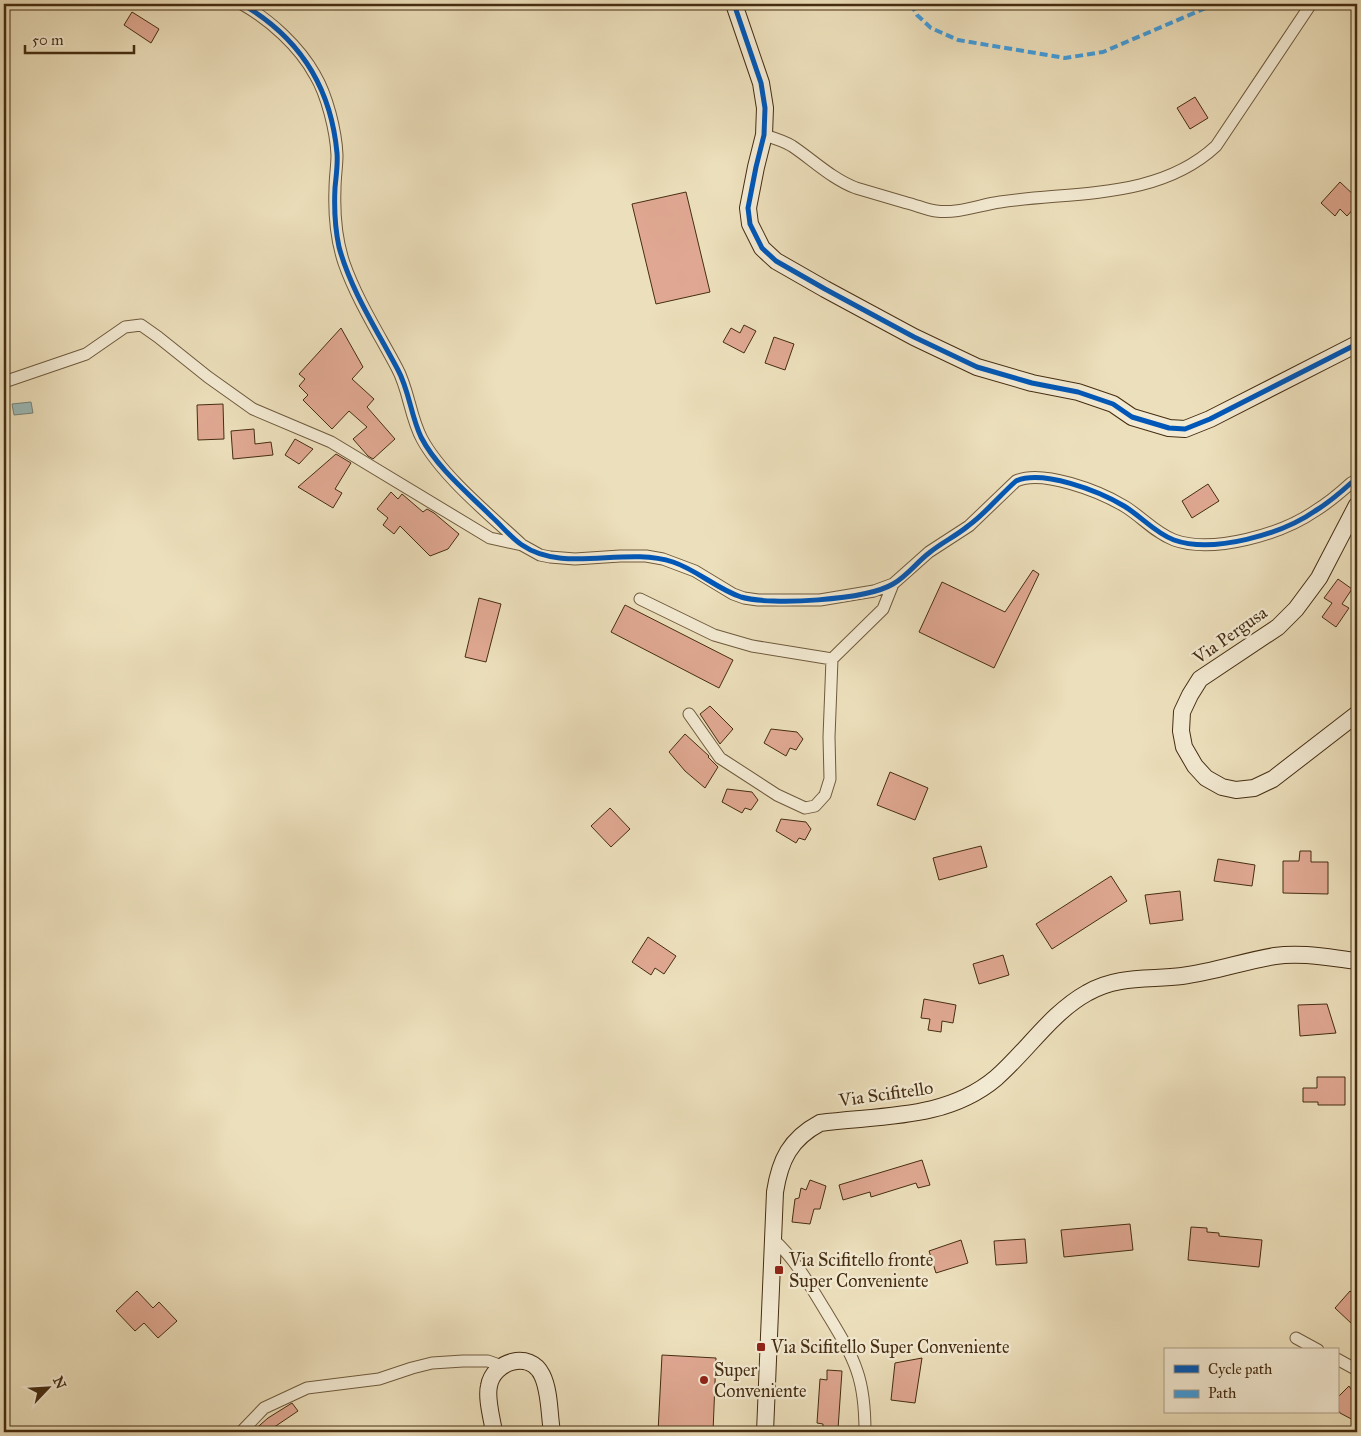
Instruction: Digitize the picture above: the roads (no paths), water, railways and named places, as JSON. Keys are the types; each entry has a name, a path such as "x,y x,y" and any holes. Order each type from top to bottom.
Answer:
{"main road":[{"path":"734,4 761,83 765,108 764,135 748,208 750,224 762,248 776,261 825,289 914,337 977,367 1032,383 1078,392 1113,404 1132,417 1169,428 1185,429 1210,419 1357,344"},
{"name":"Via Pergusa","path":"1357,506 1319,578 1296,608 1278,627 1200,680 1182,712 1181,731 1184,747 1195,766 1206,778 1222,787 1236,790 1254,788 1273,778 1357,714"},
{"name":"Via Scifitello","path":"765,1432 775,1192 778,1173 787,1152 796,1140 809,1129 820,1123 914,1114 954,1103 994,1079 1071,1004 1092,990 1111,982 1183,976 1275,956 1310,955 1357,961"},
{"path":"494,1432 489,1386 494,1375 506,1363 525,1361 541,1372 545,1383 552,1432"}],"street":[{"path":"242,4 286,39 312,69 321,87 333,128 336,152 335,218 339,244 350,280 401,376 422,440 459,484 522,545 540,555 575,559 646,556 663,559 694,571 744,598 758,600 820,600 874,591 893,584 929,552 969,526 1016,482 1023,478 1042,478 1091,491 1122,505 1163,535 1175,540 1205,544 1253,538 1298,522 1315,512 1357,480"},
{"path":"764,135 791,146 854,187 935,211 955,211 999,202 1086,194 1144,184 1164,179 1188,168 1216,146 1311,4"},
{"path":"4,382 86,354 125,326 141,325 253,409 331,442 490,538 522,545"},
{"path":"689,714 720,758 777,795 805,808 815,806 825,795 830,779 829,737 832,659 883,609 893,584"},
{"path":"640,599 714,635 752,646 832,659"},
{"path":"773,1239 789,1254 801,1271 848,1351 858,1372 862,1391 865,1432"},
{"path":"1296,1338 1314,1348"},
{"path":"1338,1360 1357,1370"},
{"path":"241,1432 264,1408 307,1388 379,1380 432,1363 488,1361 502,1366"}],"water":[{"path":"31,402 33,413 14,415 12,404"}],"place":[{"name":"Via Scifitello fronte Super Conveniente","path":"779,1270"},
{"name":"Via Scifitello Super Conveniente","path":"761,1347"},
{"name":"Super Conveniente","path":"704,1380"}]}
